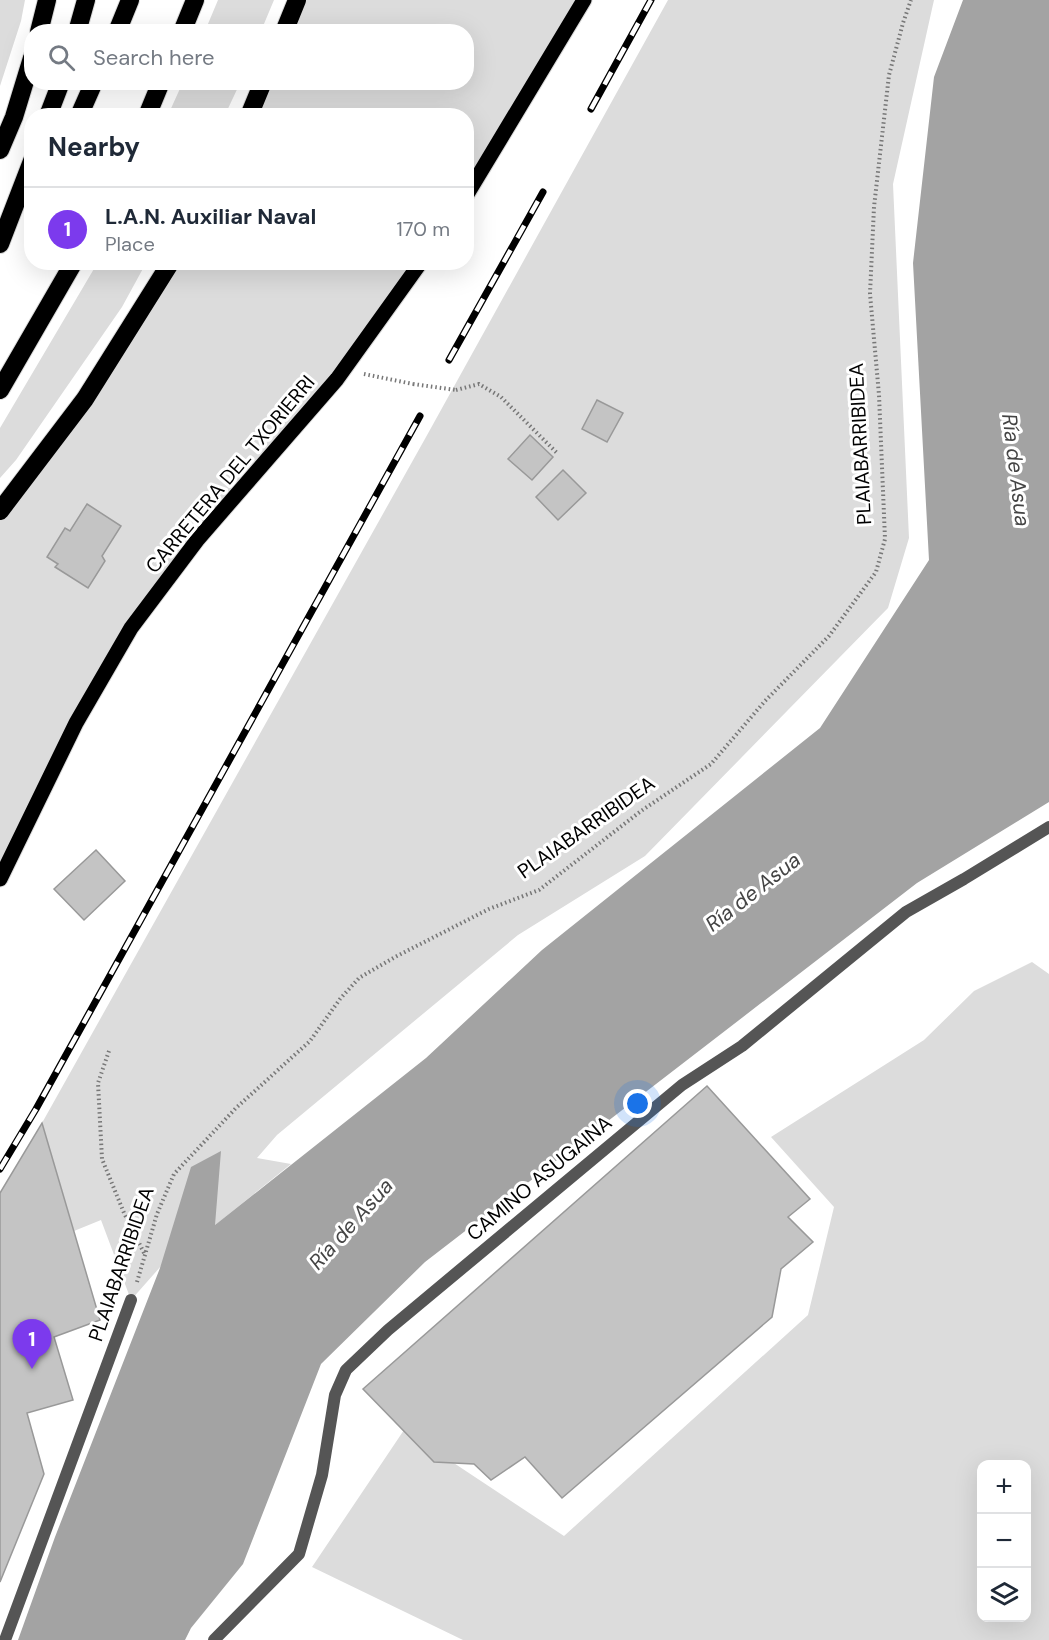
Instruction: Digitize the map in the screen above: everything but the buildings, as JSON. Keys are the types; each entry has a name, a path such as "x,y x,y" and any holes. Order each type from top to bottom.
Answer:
{"highway":[{"path":"41,24 47,0"},
{"path":"78,24 86,0"},
{"path":"120,24 130,0"},
{"path":"185,24 195,0"},
{"path":"287,24 297,0"},
{"path":"0,150 14,117 24,84"},
{"path":"51,108 58,90"},
{"path":"83,108 90,90"},
{"path":"150,108 158,90"},
{"path":"252,108 259,90"},
{"path":"1,242 24,182"},
{"path":"1,242 24,206"},
{"path":"0,390 69,270"},
{"path":"0,511 85,399 166,270"}],"main road":[{"path":"474,183 584,0"},
{"name":"CARRETERA DEL TXORIERRI","path":"0,879 76,723 131,628 198,539 343,371 415,270"}],"lane":[{"name":"CAMINO ASUGAINA","path":"214,1640 299,1554 322,1475 335,1395 346,1370 388,1330 682,1085 742,1046 906,912 1049,827"},
{"name":"PLAIABARRIBIDEA","path":"5,1640 131,1300"}],"path":[{"name":"PLAIABARRIBIDEA","path":"131,1300 158,1214 174,1174 236,1108 310,1041 340,999 359,978 489,909 539,890 641,811 711,764 765,701 829,636 876,572 885,539 879,395 870,294 874,207 889,75 911,0"},
{"path":"343,371 456,390 479,384 501,397 558,454"},
{"path":"109,1051 98,1083 102,1159 123,1213 145,1256"}],"shaded area":[{"path":"0,0 25,0 21,21 0,86"},
{"path":"218,0 274,0 264,24 208,24"},
{"path":"297,0 584,0 474,184 474,108 252,108 260,90 474,90 474,24 287,24"},
{"path":"668,0 934,0 893,184 909,538 888,608 645,856 518,935 277,1135 257,1158 291,1164 214,1226 215,1205 131,1300 101,1220 74,1231 42,1123"},
{"path":"179,90 237,90 228,108 171,108"},
{"path":"93,270 142,270 122,307 16,460 0,478 0,428"},
{"path":"166,270 415,270 131,628 0,879 0,511"},
{"path":"1032,962 1049,974 1049,1640 463,1640 312,1567 404,1430 564,1536 808,1315 834,1207 771,1137 924,1040 974,991"}],"water":[{"name":"Ría de Asua","path":"963,0 1049,0 1049,802 917,883 425,1262 321,1364 243,1564 191,1628 185,1640 18,1640 55,1537 160,1268 191,1167 221,1151 215,1225 426,1058 542,950 820,728 929,560 913,263 934,77"}],"railway":[{"path":"591,109 651,0"},
{"path":"449,360 543,192"},
{"path":"0,1169 36,1109 420,416"}],"place":[{"name":"L.A.N. Auxiliar Naval","path":"32,1369"}]}
